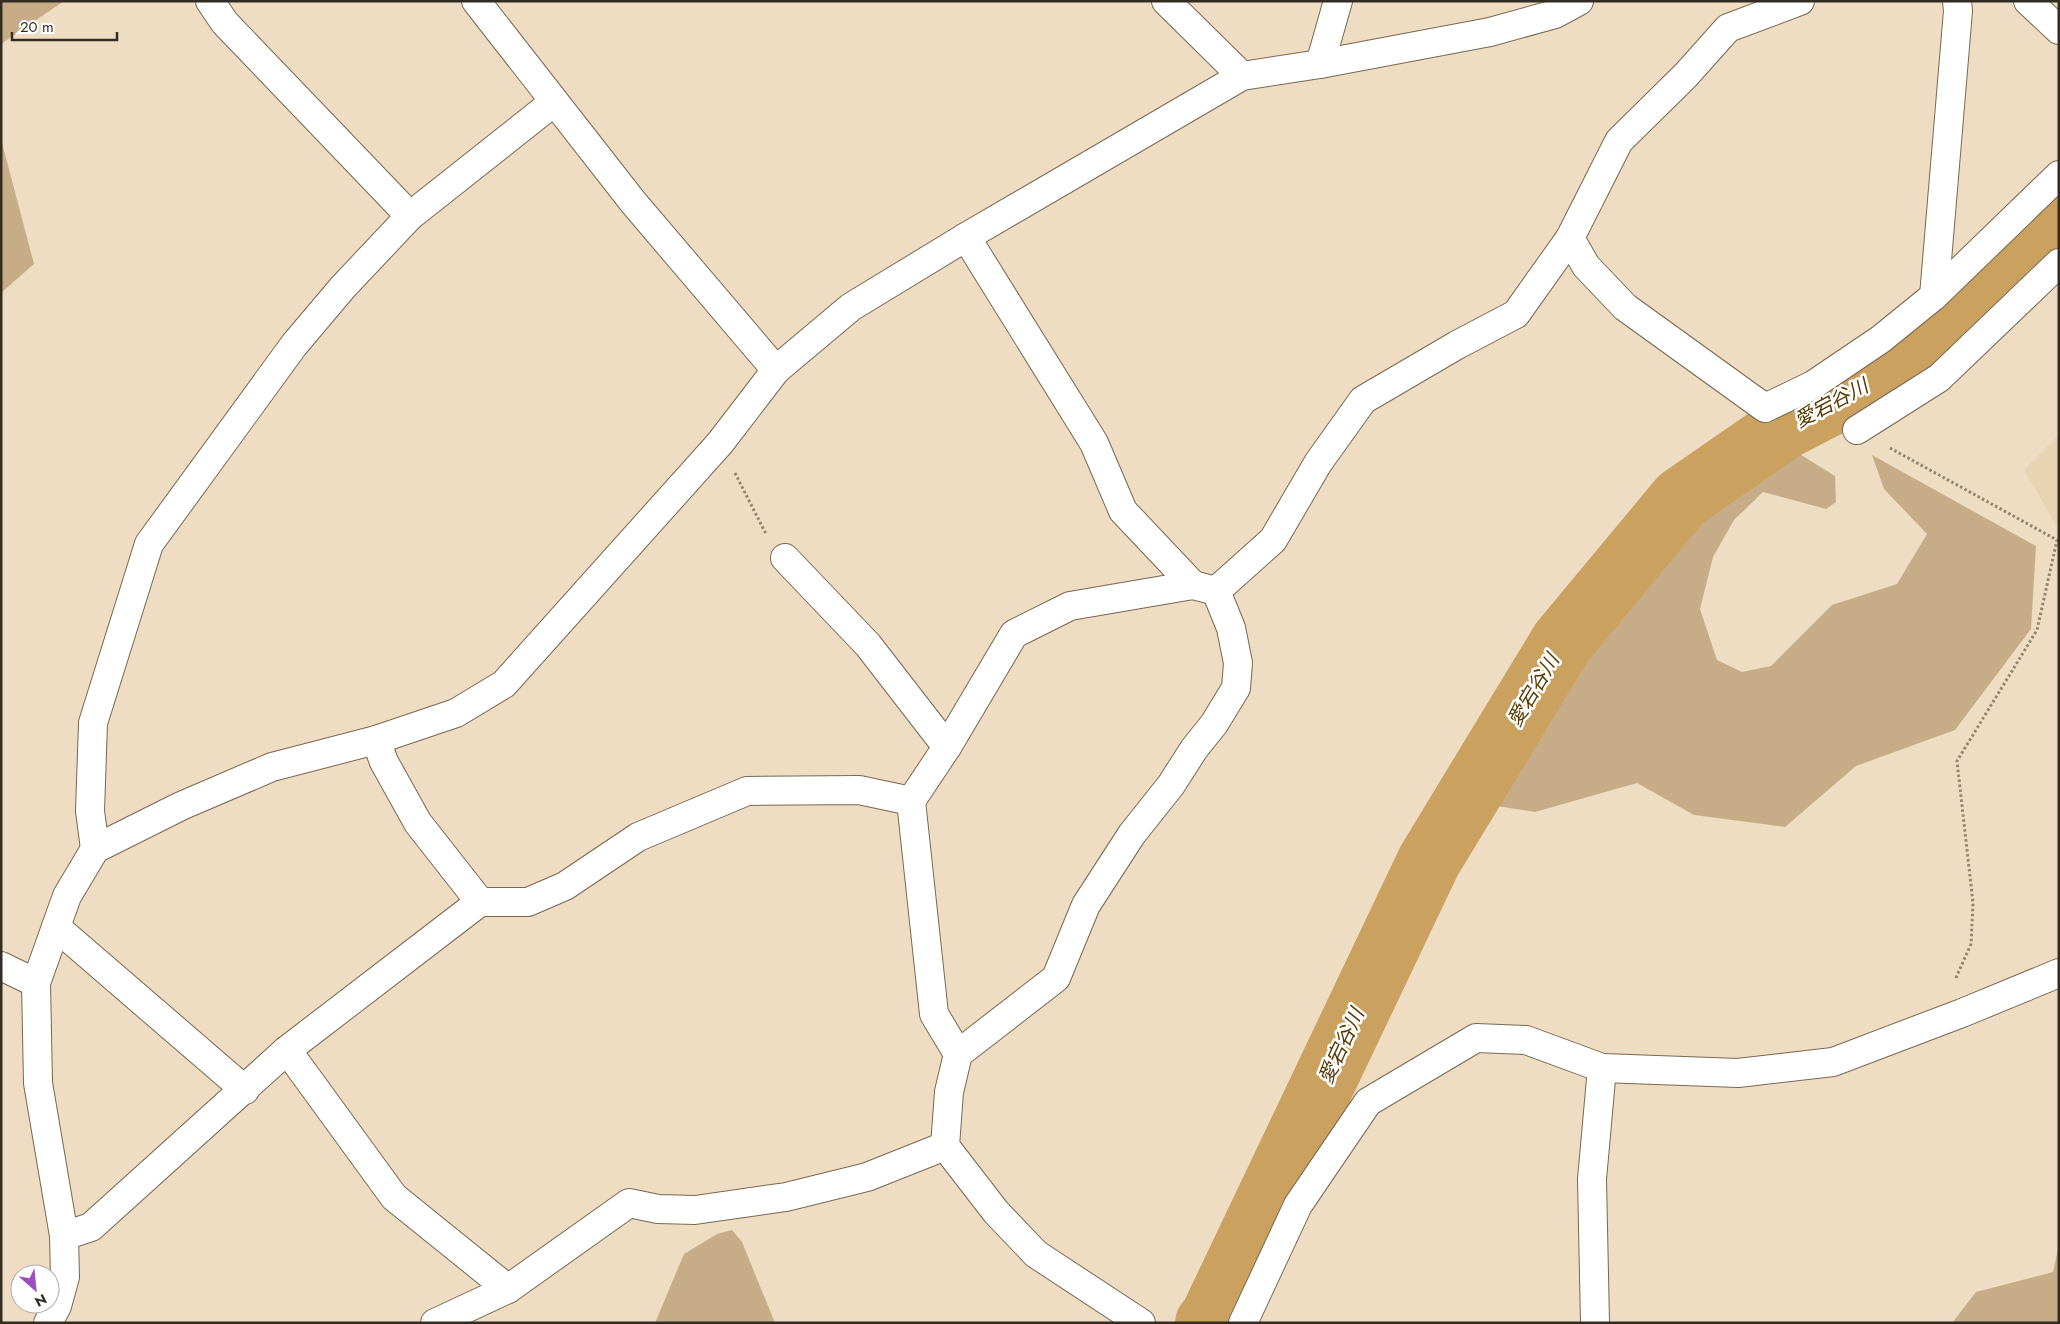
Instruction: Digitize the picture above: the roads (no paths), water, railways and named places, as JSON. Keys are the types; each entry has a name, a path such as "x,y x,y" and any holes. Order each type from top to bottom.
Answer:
{"street":[{"path":"210,1 225,23 410,216"},
{"path":"476,1 633,202 776,370"},
{"path":"1166,1 1242,76"},
{"path":"1320,64 1338,1"},
{"path":"48,1323 57,1306 65,1277 64,1236 38,1083 36,982 67,896 96,849 181,806 272,767 376,740 456,713 504,684 720,443 776,370 851,307 966,237 1242,76 1320,64 1490,32 1555,14 1579,1"},
{"path":"958,1054 934,1014 911,801 947,747 1014,634 1070,606 1204,588 1273,540 1318,463 1363,400 1457,345 1516,314 1570,238 1619,141 1686,76 1728,28 1800,1"},
{"path":"1934,296 1957,21 1956,1"},
{"path":"2028,1 2059,30"},
{"path":"96,849 90,810 93,723 149,544 294,346 342,287 410,216 554,102"},
{"path":"1570,238 1586,266 1626,307 1766,408 1820,380 1881,339 1934,296 2059,175"},
{"path":"966,237 1094,443 1123,511 1204,588 1231,628 1238,663 1236,688 1214,724 1194,749 1171,785 1132,834 1086,905 1056,978 958,1054 949,1092 945,1146 996,1212 1036,1254 1141,1323"},
{"path":"1857,430 1939,378 2059,263"},
{"path":"786,558 868,645 947,747"},
{"path":"376,740 384,762 418,823 480,902"},
{"path":"64,1236 91,1227 245,1090 287,1050 480,902 528,902 565,886 638,837 747,791 859,790 911,801"},
{"path":"56,927 245,1090"},
{"path":"1,966 36,982"},
{"path":"1244,1323 1298,1205 1368,1102 1476,1038 1526,1040 1602,1068 1738,1073 1833,1062 1962,1013 2059,973"},
{"path":"287,1050 394,1196 508,1289"},
{"path":"1595,1323 1592,1179 1602,1068"},
{"path":"435,1323 508,1289 629,1203 658,1209 695,1210 786,1197 867,1177 945,1146"}],"waterway":[{"name":"愛宕谷川","path":"1207,1323 1212,1317 1429,861 1562,642 1681,499 1785,427 1876,380 1924,348 2059,221"}]}
